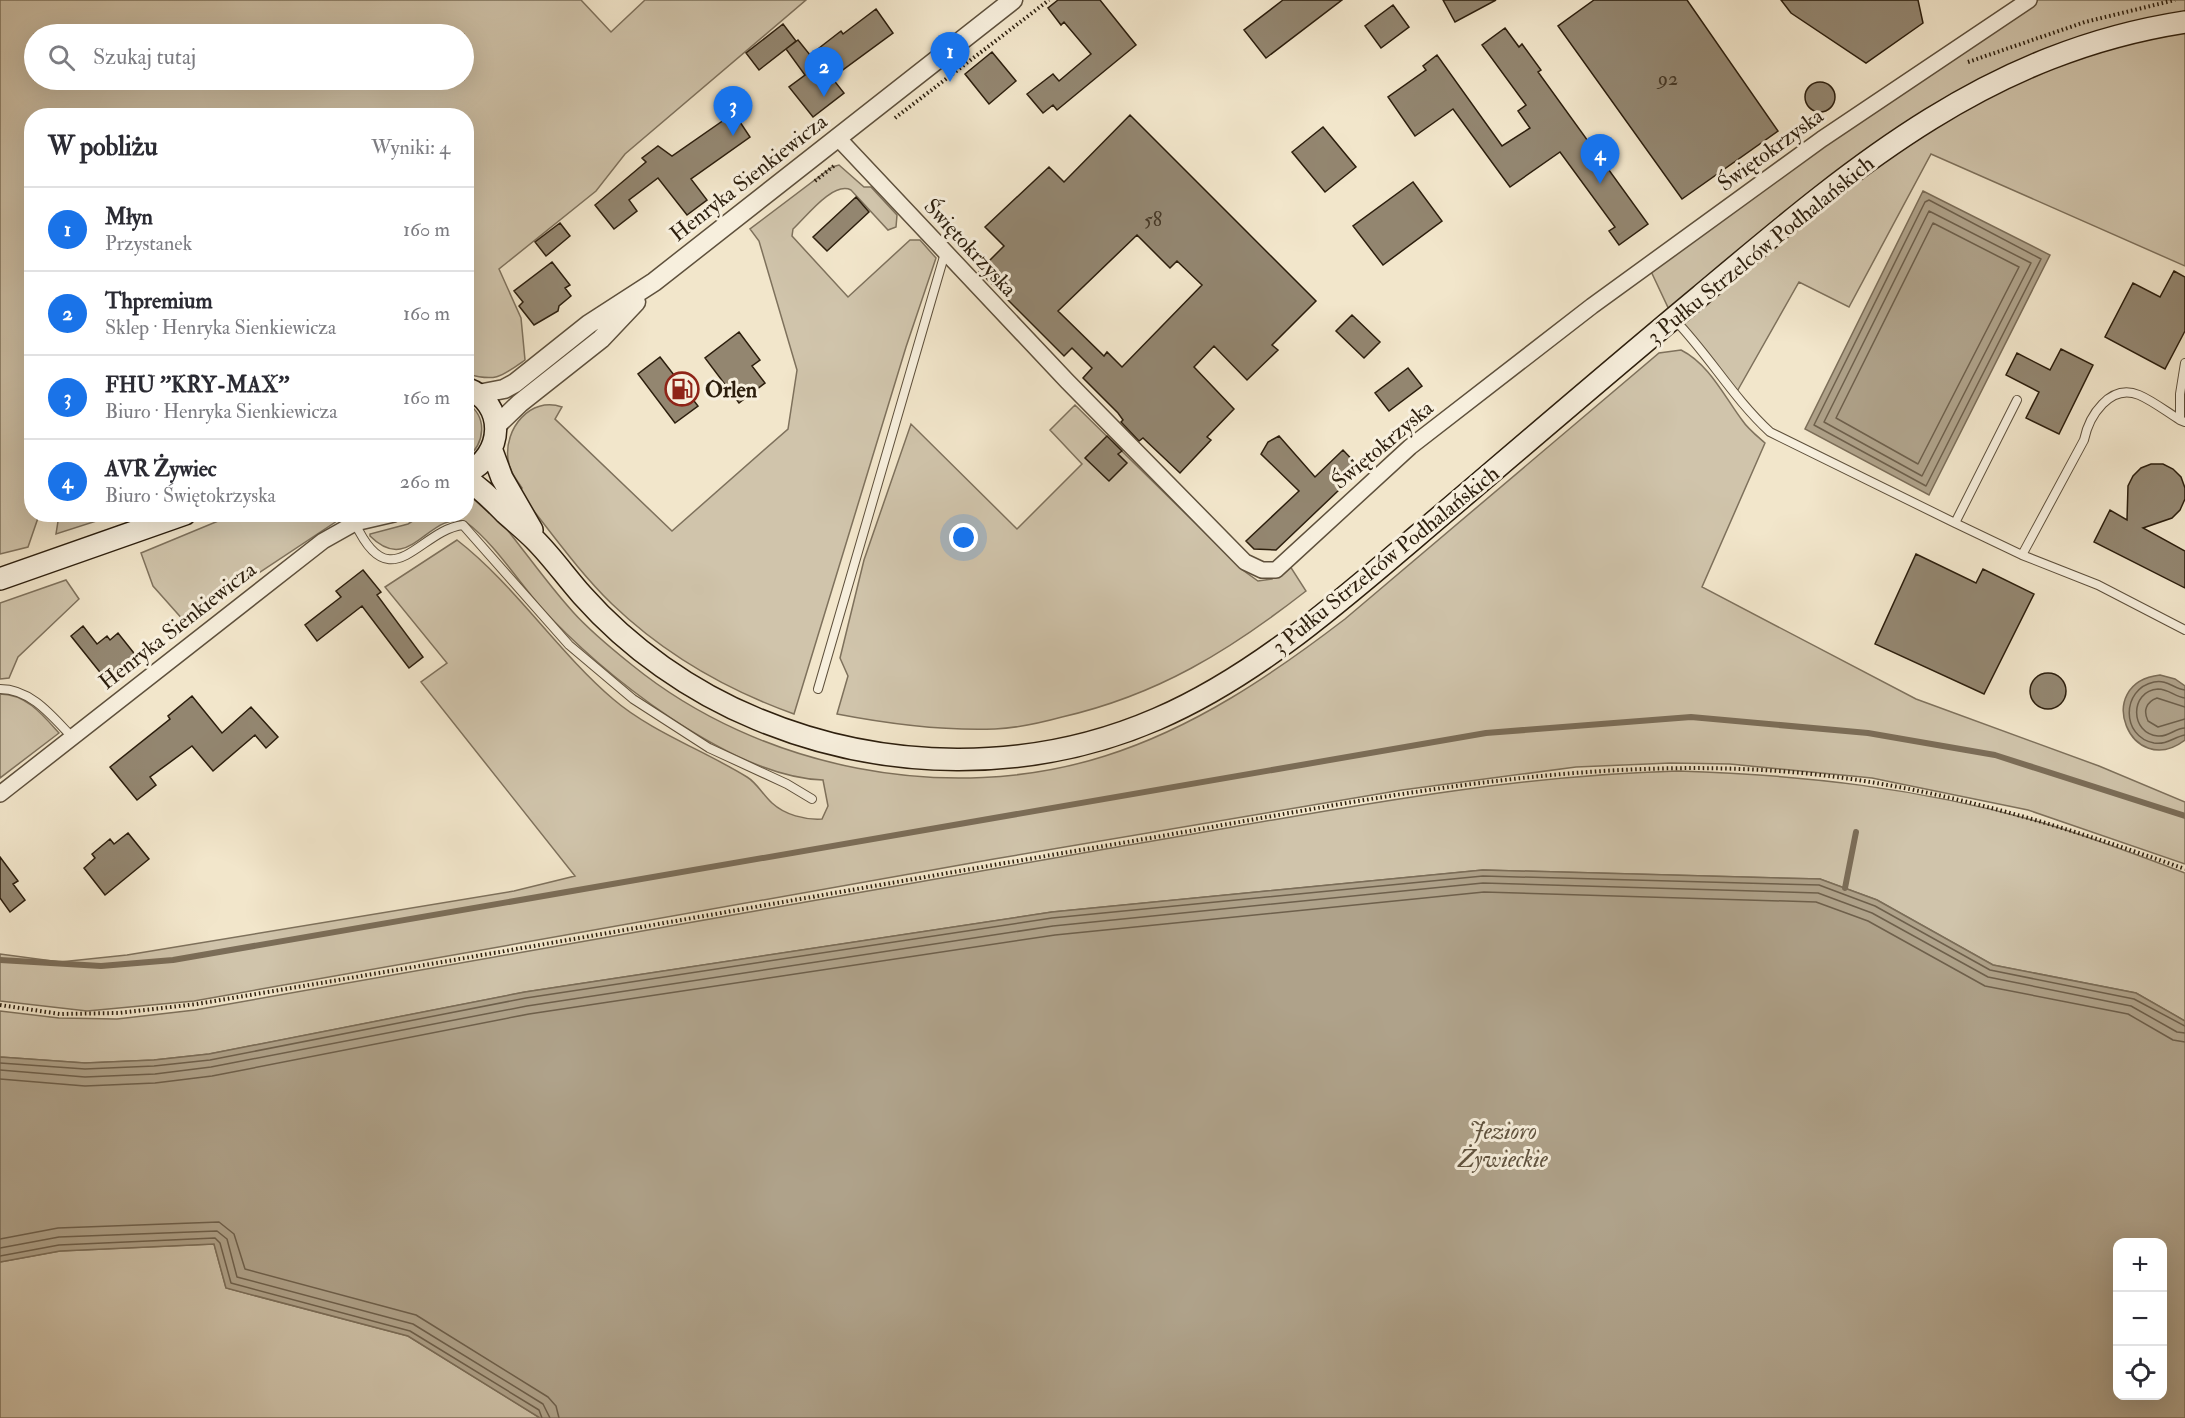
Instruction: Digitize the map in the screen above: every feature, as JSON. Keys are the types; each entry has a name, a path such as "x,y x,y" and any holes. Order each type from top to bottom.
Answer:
{"main road":[{"name":"3 Pułku Strzelców Podhalańskich","path":"538,543 583,597 626,638 674,675 758,720 823,742 896,757 990,759 1055,751 1109,737 1180,708 1255,663 1367,578 1673,318 1840,180 1935,114 2011,76 2074,50 2144,30 2185,22"},
{"path":"474,393 492,411 496,426 492,451 499,472 538,543"},
{"path":"474,468 492,451"},
{"path":"474,484 538,543"},
{"path":"0,579 161,522"}],"street":[{"name":"Henryka Sienkiewicza","path":"474,391 504,389 515,383 589,324 654,282 1013,0"},
{"name":"Świętokrzyska","path":"837,137 1067,381 1200,507 1245,562 1262,570 1276,570 1410,447 1592,306 1822,139 2029,0"},
{"name":"Henryka Sienkiewicza","path":"496,426 520,403 601,339 654,282"},
{"name":"Henryka Sienkiewicza","path":"0,794 323,541 359,522"}],"lane":[{"path":"818,689 945,253"},
{"path":"1673,318 1697,343 1748,412 1770,432 2022,555 2098,585 2185,630"},
{"path":"2183,421 2180,394 2185,363"},
{"path":"2022,555 2084,440 2086,429 2105,401 2121,392 2138,394 2183,421"},
{"path":"1955,523 2018,400"},
{"path":"355,523 368,545 382,558 397,559 430,542 450,526 463,525 569,645 633,699 709,748 787,784 812,799"},
{"path":"0,689 9,689 30,698 50,713 72,738"}],"path":[{"path":"885,126 1049,0"},
{"path":"1966,63 2085,22 2175,0"},
{"path":"0,1005 60,1014 119,1013 197,1004 1306,811 1527,777 1638,768 1778,772 1825,776 1916,791 2027,815 2185,869"}],"shaded area":[{"path":"0,0 581,0 611,32 645,0 806,0 625,154 596,191 499,269 521,318 525,360 504,374 492,378 474,376 474,108 24,108 24,522 37,522 28,547 0,554"},
{"path":"2029,0 2185,0 2185,266 1931,154 1849,307 1799,282 1735,395 1673,318 1648,265"},
{"path":"839,165 864,187 871,187 897,215 896,227 888,230 851,190 844,189 828,195 793,229 792,236 848,297 910,240 920,240 936,258 906,347 794,714 745,694 697,669 653,639 612,604 575,563 518,491 522,488 510,467 508,448 515,426 530,411 540,406 562,407 555,419 672,531 788,429 797,370 759,241 750,229 832,167"},
{"path":"1681,350 1700,363 1744,423 1765,443 1702,587 1916,699 2099,766 2185,802 2185,864 2028,810 1872,778 1730,764 1671,763 1576,767 1402,790 994,859 194,1001 87,1011 0,1001 0,954 60,962 127,955 514,891 575,876 421,682 447,663 385,587 457,540 498,577 573,660 613,699 661,731 747,777 783,811 802,818 822,819 828,806 823,780 787,774 749,761 709,741 632,690 566,633 541,607 487,541 466,522 474,522 474,499 489,513 492,511 562,600 601,640 683,701 738,730 797,753 858,768 920,777 983,778 1045,771 1105,756 1170,731 1260,680 1345,619 1659,353"},
{"path":"1075,405 1244,571 1258,581 1272,579 1290,566 1306,591 1249,633 1191,668 1161,683 1097,708 1028,725 975,729 896,724 837,714 848,676 840,658 864,560 911,424 1017,529 1082,464 1050,430"},
{"path":"474,409 482,430 474,451"},
{"path":"58,522 93,522 56,534"},
{"path":"216,522 335,522 185,622 153,586 141,553"},
{"path":"411,522 450,522 441,525 408,546 397,549 384,547 370,536 370,534"},
{"path":"66,580 79,599 18,657 9,678 0,679 0,603"},
{"path":"0,694 26,702 59,733 0,778"},
{"path":"1678,771 1817,780 1907,792 1952,801 2061,828 2185,873 2185,1021 2136,993 1993,965 1877,900 1820,879 1483,870 1052,912 525,992 209,1054 154,1060 85,1063 0,1057 0,1011 59,1018 117,1019 195,1010 1396,799 1607,774"},
{"path":"214,1244 226,1288 408,1336 540,1418 0,1418 0,1262 60,1251"}],"water":[{"path":"1923,191 2050,255 1929,495 1805,429"},
{"path":"2160,675 2175,679 2185,686 2185,740 2166,749 2149,748 2135,740 2126,726 2123,710 2127,694 2139,682"},
{"name":"Jezioro Żywieckie","path":"1483,870 1820,879 1877,900 1993,965 2136,993 2185,1021 2185,1418 540,1418 408,1336 226,1288 214,1244 60,1251 0,1262 0,1057 85,1063 154,1060 209,1054 525,992 1052,912"}],"building":[{"path":"1058,0 1100,0 1136,45 1057,110 1053,105 1043,113 1027,94 1053,74 1059,81 1091,54 1064,22 1061,25 1048,8"},
{"path":"1283,0 1342,0 1266,58 1244,30"},
{"path":"1443,0 1496,0 1455,22"},
{"path":"1594,0 1687,0 1778,131 1682,199 1558,26"},
{"path":"1781,0 1918,0 1923,23 1866,63 1791,13"},
{"path":"1393,5 1409,27 1381,48 1365,26"},
{"path":"876,9 893,33 832,78 844,93 813,117 789,87 805,75 786,49 798,40 810,55 841,31 843,34"},
{"path":"783,24 796,41 759,70 746,53"},
{"path":"1505,28 1519,47 1522,44 1541,70 1538,72 1648,224 1619,245 1609,231 1615,227 1560,152 1510,187 1453,109 1415,136 1388,97 1426,70 1423,66 1437,55 1502,146 1530,128 1518,111 1526,105 1482,45"},
{"path":"992,52 1016,81 989,104 965,74"},
{"path":"1820,82 1831,86 1835,97 1831,108 1820,112 1809,108 1805,97 1809,86"},
{"path":"734,113 750,137 691,179 707,200 687,215 658,178 629,200 637,211 614,229 595,205 646,162 642,158 658,146 672,156"},
{"path":"1130,115 1316,301 1272,345 1278,350 1247,380 1214,346 1194,367 1234,409 1207,437 1211,440 1180,473 1143,438 1139,441 1121,422 1123,420 1118,413 1083,378 1092,368 1072,348 1064,356 979,271 1004,246 985,227 1049,167 1064,182","holes":["1137,235 1170,268 1177,261 1202,285 1122,367 1107,352 1104,356 1058,311"]},
{"path":"1323,127 1356,167 1325,192 1292,152"},
{"path":"1413,182 1442,221 1383,265 1353,226"},
{"path":"856,197 869,212 827,251 813,237"},
{"path":"560,223 570,236 546,256 535,242"},
{"path":"552,262 570,285 565,288 571,296 559,306 558,311 534,325 519,306 523,302 514,291"},
{"path":"2174,271 2185,277 2185,331 2165,369 2105,337 2133,283 2160,297"},
{"path":"1352,315 1380,342 1364,358 1336,331"},
{"path":"739,332 760,360 752,366 765,383 739,403 705,358"},
{"path":"2061,349 2093,365 2059,434 2026,418 2039,392 2006,375 2017,353 2050,370"},
{"path":"660,357 698,406 675,423 638,374"},
{"path":"1408,368 1422,386 1389,411 1375,393"},
{"path":"1107,436 1122,451 1118,454 1127,463 1109,481 1085,458"},
{"path":"1279,436 1315,477 1343,450 1361,469 1276,550 1254,549 1246,541 1299,491 1261,454 1268,442"},
{"path":"2151,464 2163,464 2173,469 2181,477 2185,488 2185,499 2180,510 2172,518 2143,528 2185,551 2185,588 2094,542 2110,510 2127,520 2128,486 2133,476 2141,468"},
{"path":"1916,554 1976,583 1983,569 2034,594 1984,694 1875,644"},
{"path":"363,570 381,592 377,595 423,657 409,668 362,606 317,641 305,625 341,597 336,591"},
{"path":"83,626 97,644 107,636 110,640 118,633 137,657 107,681 71,636"},
{"path":"2048,673 2061,678 2066,691 2061,704 2048,709 2035,704 2030,691 2035,678"},
{"path":"192,696 222,733 251,707 278,737 266,748 255,735 213,771 192,746 150,777 156,785 137,800 110,767 170,719 168,716"},
{"path":"128,833 149,859 105,895 84,868 95,858 92,854 110,839 114,844"},
{"path":"0,857 18,881 13,884 25,900 10,912 0,898"}],"waterway":[{"path":"0,960 101,966 173,960 1486,733 1691,717 1868,733 1995,755 2185,816"},
{"path":"1845,888 1856,832"}],"place":[{"name":"Młyn","path":"950,82"},
{"name":"Thpremium","path":"824,97"},
{"name":"FHU ''KRY-MAX''","path":"733,136"},
{"name":"AVR Żywiec","path":"1600,184"},
{"name":"Orlen","path":"682,389"}]}
